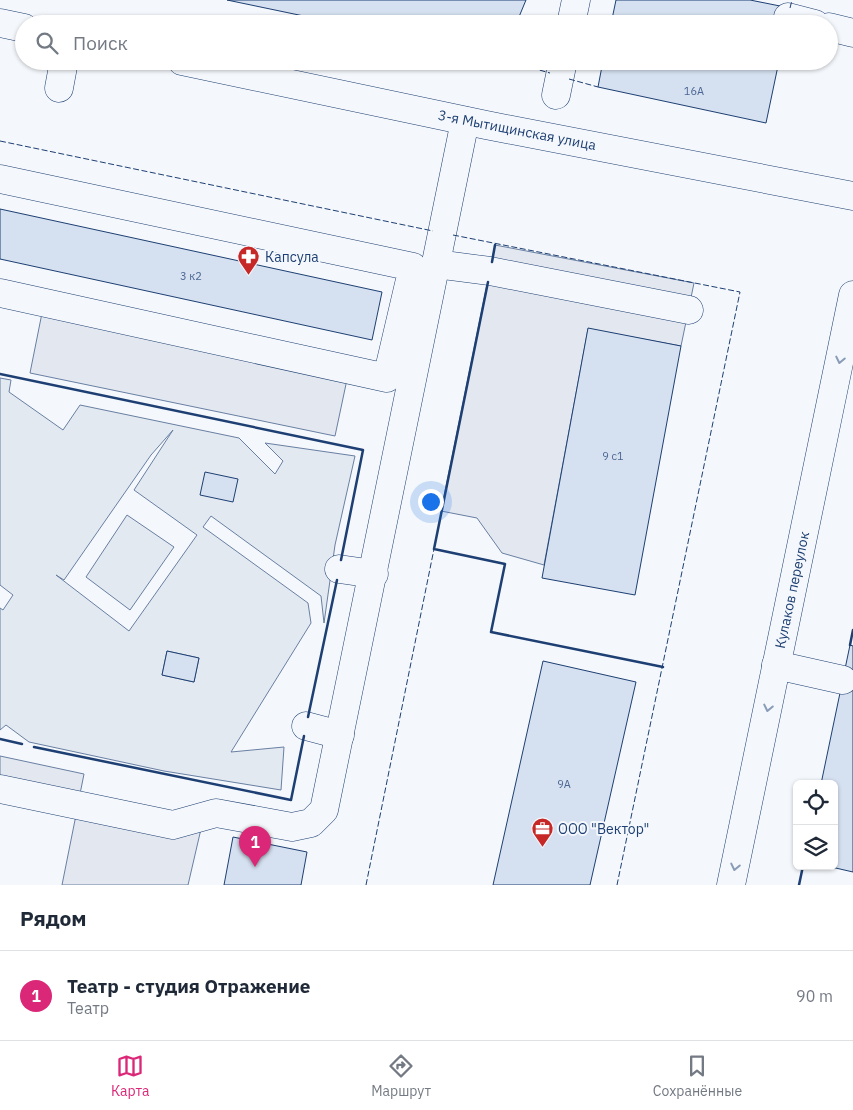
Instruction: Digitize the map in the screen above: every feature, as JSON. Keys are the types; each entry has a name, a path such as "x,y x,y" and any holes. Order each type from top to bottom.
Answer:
{"street":[{"path":"573,15 576,0"},
{"path":"0,23 15,26"},
{"path":"838,29 853,33"},
{"path":"59,88 62,70"},
{"name":"3-я Мытищинская улица","path":"225,70 465,120 853,196"},
{"path":"556,95 561,70"},
{"path":"0,789 173,825 216,813 292,827 311,824 324,810 374,574 465,120"},
{"path":"0,179 413,267 387,378 0,293"},
{"path":"436,264 490,271 689,310"},
{"name":"Кулаков переулок","path":"731,885 853,295"},
{"path":"339,569 374,574"},
{"path":"776,665 843,680"},
{"path":"306,726 340,734"}],"shaded area":[{"path":"495,245 694,283 681,346 588,329 544,565 502,553 477,518 441,511"},
{"path":"44,303 349,370 335,436 30,373"},
{"path":"0,378 11,380 9,392 63,430 80,405 239,438 275,474 283,461 265,443 355,456 335,545 324,623 321,596 211,516 203,527 308,603 311,623 231,752 284,747 281,790 164,771 29,742 6,725 0,730 0,608 3,610 13,595 0,585","holes":["173,430 134,490 197,535 129,631 56,575 64,580 151,455","167,651 199,658 194,682 162,675"]},
{"path":"127,515 174,547 130,610 86,577"},
{"path":"0,756 84,774 78,804 204,816 188,885 62,885 78,805 0,789"}],"building":[{"path":"227,0 526,0 520,15 299,15"},
{"path":"616,0 750,0 790,8 789,15 613,15"},
{"path":"601,70 777,70 766,123 598,87"},
{"path":"0,209 382,292 372,340 0,259"},
{"path":"588,328 681,346 635,595 542,578"},
{"path":"205,472 238,479 233,502 200,495"},
{"path":"850,645 853,646 853,872 838,869 838,780 822,780"},
{"path":"167,651 199,658 194,682 162,675"},
{"path":"543,661 636,682 590,885 493,885"},
{"path":"233,837 307,852 301,885 224,885"}],"fence":[{"path":"790,8 792,0"},
{"path":"539,70 550,73"},
{"path":"569,79 598,87"},
{"path":"0,141 433,231"},
{"path":"453,235 740,292 617,885"},
{"path":"366,885 434,549"}],"wall":[{"path":"492,262 495,245"},
{"path":"488,282 434,549 505,564 491,632 663,667"},
{"path":"0,374 363,450 341,560"},
{"path":"308,717 337,580"},
{"path":"850,645 853,630"},
{"path":"34,747 291,800 304,736"},
{"path":"0,739 22,744"},
{"path":"799,885 802,870"}],"place":[{"name":"Капсула","path":"249,276"},
{"name":"ООО \"Вектор\"","path":"542,848"},
{"name":"Театр - студия Отражение","path":"255,867"}]}
